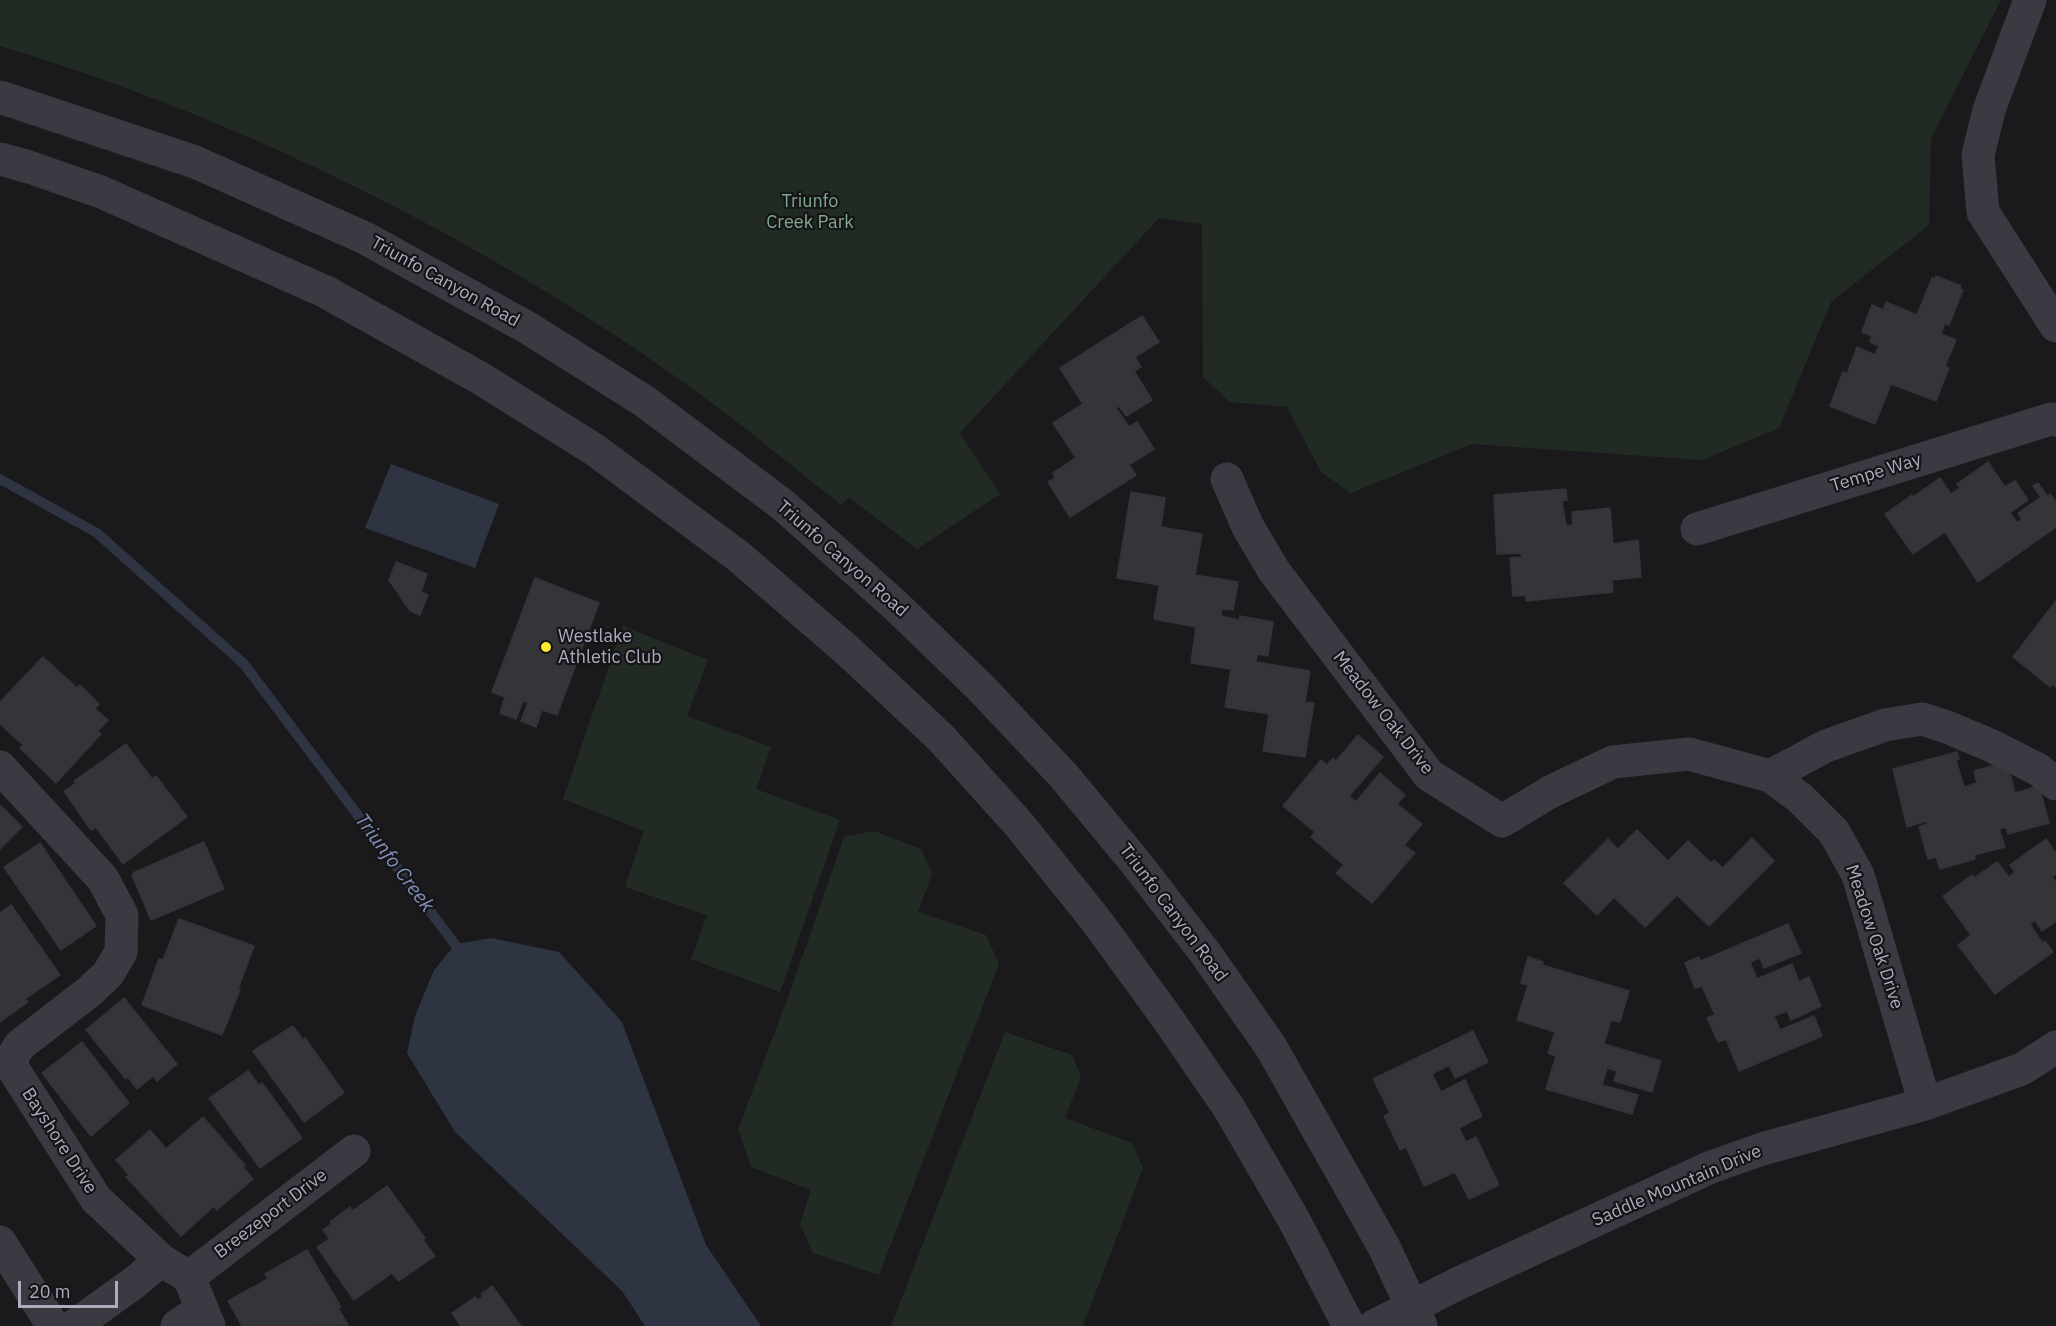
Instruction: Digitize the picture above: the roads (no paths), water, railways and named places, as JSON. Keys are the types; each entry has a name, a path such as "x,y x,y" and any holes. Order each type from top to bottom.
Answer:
{"street":[{"path":"2030,0 1989,110 1978,155 1983,212 2056,326"},
{"name":"Triunfo Canyon Road","path":"0,98 195,162 365,238 528,328 644,401 783,506 895,604 981,688 1063,776 1136,863 1206,954 1271,1047 1384,1247 1417,1316"},
{"path":"0,159 101,192 326,292 480,378 604,457 738,556 848,651 940,737 1017,822 1095,919 1229,1108 1294,1220 1349,1326"},
{"name":"Tempe Way","path":"1697,529 2051,419 2056,420"},
{"name":"Meadow Oak Drive","path":"1227,479 1248,526 1274,571 1429,775 1502,821 1550,792 1613,762 1689,754 1770,776 1800,798 1834,832 1858,875 1925,1104"},
{"path":"1770,776 1826,747 1854,736 1885,725 1922,719 1992,746 2039,770 2056,784"},
{"name":"Bayshore Drive","path":"0,767 103,879 122,915 121,952 108,974 90,991 20,1045 13,1056 12,1067 96,1199 161,1260 189,1277"},
{"name":"Saddle Mountain Drive","path":"1374,1326 1417,1316 1608,1214 1711,1167 1762,1149 1925,1104 2022,1070 2056,1047"},
{"name":"Breezeport Drive","path":"189,1277 354,1151"},
{"path":"0,1242 53,1326"},
{"path":"74,1326 135,1282 161,1260"},
{"path":"189,1277 196,1320"}],"water":[{"path":"391,464 499,504 475,568 365,528"},
{"path":"491,938 559,952 622,1022 706,1245 761,1326 645,1326 622,1291 455,1132 407,1053 415,1016 434,970 456,944"}],"waterway":[{"name":"Triunfo Creek","path":"0,479 97,533 244,664 463,955"}],"place":[{"name":"Westlake Athletic Club","path":"546,647"}],"park label":[{"name":"Triunfo Creek Park","path":"810,212"}]}
